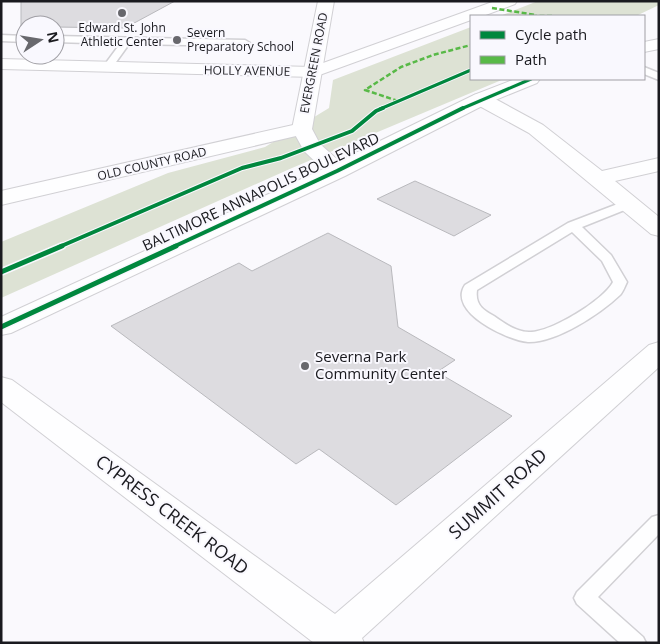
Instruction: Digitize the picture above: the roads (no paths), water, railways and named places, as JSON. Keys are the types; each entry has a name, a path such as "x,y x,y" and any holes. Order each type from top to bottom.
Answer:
{"street":[{"name":"EVERGREEN ROAD","path":"326,1 302,129 310,147 338,171"},
{"name":"HOLLY AVENUE","path":"471,15 510,1"},
{"name":"HOLLY AVENUE","path":"1,64 314,72 470,15"},
{"path":"645,47 659,44"},
{"name":"BALTIMORE ANNAPOLIS BOULEVARD","path":"1,327 338,171 481,99 528,80"},
{"path":"481,99 536,129 659,230"},
{"name":"OLD COUNTY ROAD","path":"1,198 302,129"},
{"path":"598,179 659,164"},
{"name":"SUMMIT ROAD","path":"340,640 659,351"},
{"name":"CYPRESS CREEK ROAD","path":"1,387 340,640"}],"lane":[{"path":"1,38 15,39"},
{"path":"65,39 245,44"},
{"path":"108,67 126,41"},
{"path":"645,70 659,76"},
{"path":"573,226 604,256 617,273 620,282 616,292 545,337 528,337 511,332 482,316 471,306 468,296 470,288 573,226 628,204"},
{"path":"635,643 584,598 659,522"}],"place":[{"name":"Edward St. John Athletic Center","path":"122,13"},
{"name":"Severn Preparatory School","path":"177,40"},
{"name":"Severna Park Community Center","path":"305,366"}]}
